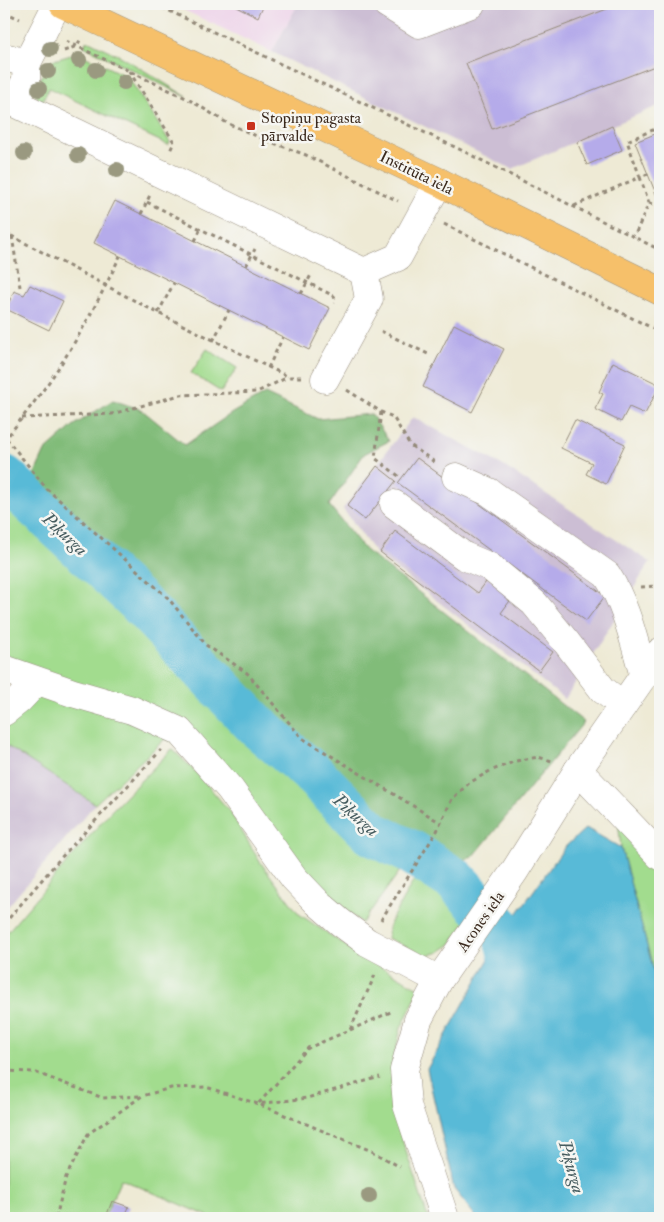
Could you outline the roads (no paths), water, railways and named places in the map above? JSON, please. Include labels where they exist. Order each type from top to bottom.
[{"type":"main road","name":"Institūta iela","points":[[64,4],[439,182],[660,291]]},
{"type":"street","points":[[57,4],[15,60],[26,80],[15,103],[364,272],[398,257],[439,182]]},
{"type":"street","points":[[386,4],[419,24],[472,4]]},
{"type":"street","points":[[325,379],[369,299],[364,272]]},
{"type":"street","points":[[456,477],[489,492],[607,575],[616,589],[625,611],[644,676]]},
{"type":"street","points":[[394,504],[464,556],[490,567],[534,602],[603,690],[623,704]]},
{"type":"street","name":"Acones iela","points":[[445,1218],[407,1105],[404,1070],[418,1020],[439,980],[514,872],[578,770],[660,652]]},
{"type":"street","points":[[4,669],[73,693],[132,710],[179,732],[230,789],[294,878],[317,902],[340,922],[376,947],[439,980]]},
{"type":"street","points":[[4,712],[19,700],[37,681]]},
{"type":"street","points":[[578,770],[660,856]]},
{"type":"water","points":[[586,828],[621,848],[658,987],[660,1000],[660,1218],[477,1218],[454,1189],[427,1069],[504,932],[565,847]]},
{"type":"waterway","name":"Piķurga","points":[[4,477],[135,598],[257,726],[309,770],[373,834],[411,852],[455,880],[504,932],[521,991]]},
{"type":"place","name":"Stopiņu pagasta pārvalde","points":[[251,126]]}]
